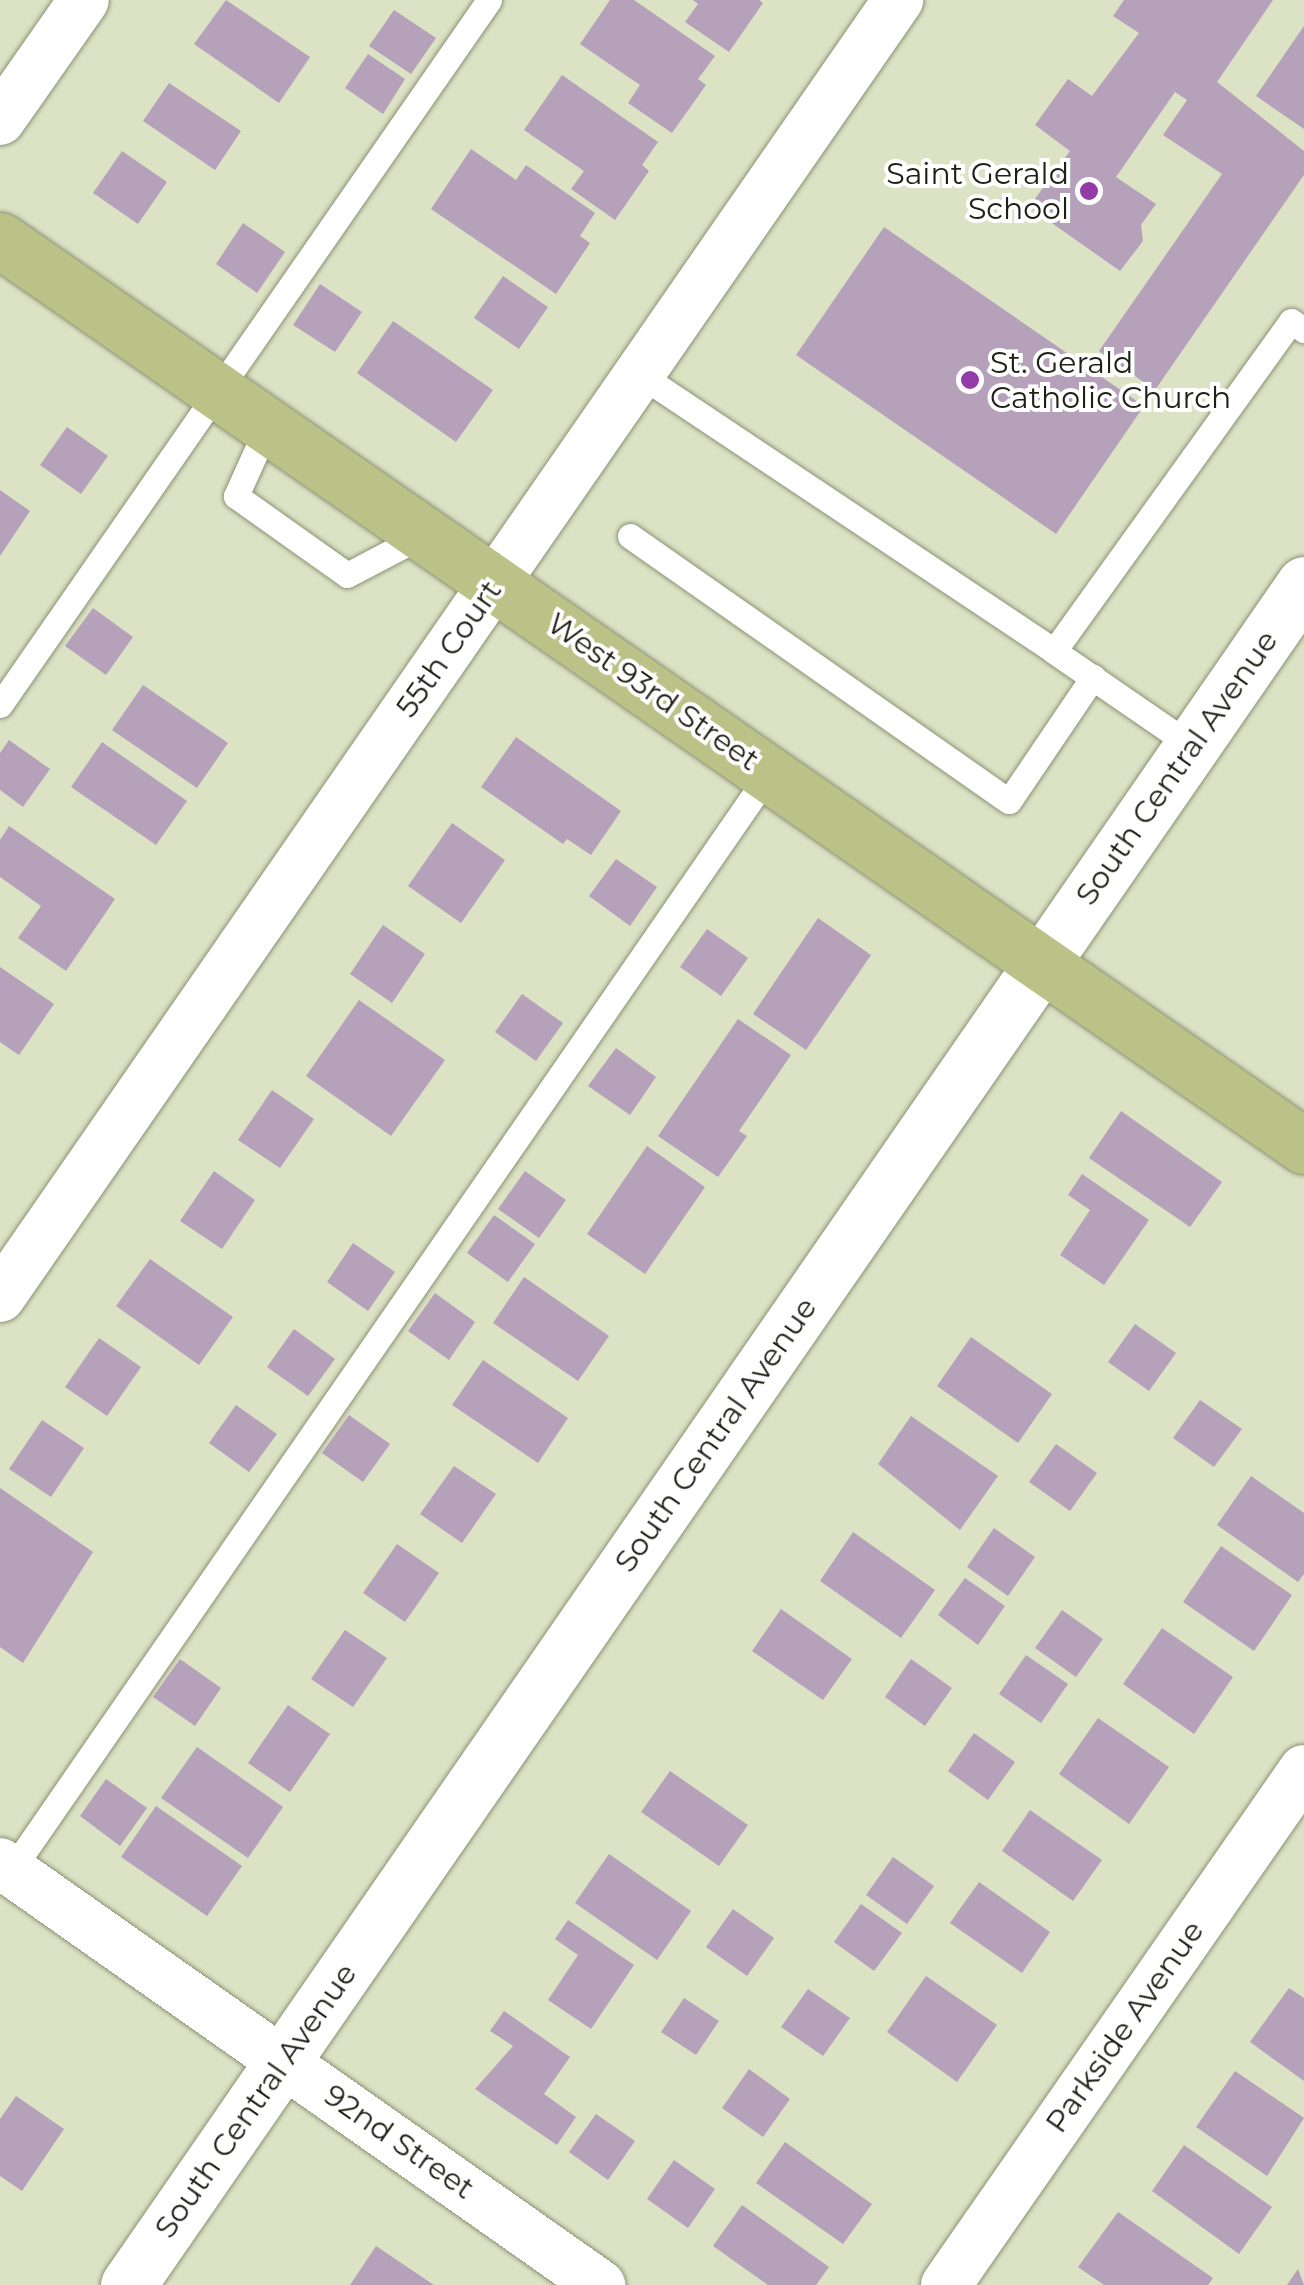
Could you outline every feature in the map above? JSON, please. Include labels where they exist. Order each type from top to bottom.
[{"type":"main road","name":"West 93rd Street","points":[[0,240],[1304,1146]]},
{"type":"street","points":[[0,120],[84,0]]},
{"type":"street","name":"55th Court","points":[[0,1297],[898,0]]},
{"type":"street","name":"South Central Avenue","points":[[128,2285],[1304,584]]},
{"type":"street","name":"Parkside Avenue","points":[[946,2285],[1304,1770]]},
{"type":"street","name":"92nd Street","points":[[5,1867],[600,2285]]},
{"type":"lane","points":[[0,704],[488,0]]},
{"type":"lane","points":[[1054,650],[1291,321],[1304,330]]},
{"type":"lane","points":[[639,374],[1192,746]]},
{"type":"lane","points":[[268,425],[236,496],[347,575],[425,534]]},
{"type":"lane","points":[[630,536],[1010,801],[1093,677]]},
{"type":"lane","points":[[5,1867],[770,772]]},
{"type":"building","points":[[226,0],[310,57],[279,103],[194,44]]},
{"type":"building","points":[[610,0],[634,0],[715,56],[698,79],[706,85],[672,133],[628,103],[640,85],[580,44]]},
{"type":"building","points":[[693,0],[763,3],[729,52],[685,22],[698,4]]},
{"type":"building","name":"Saint Gerald School","points":[[1124,0],[1273,0],[1217,82],[1304,151],[1304,175],[1155,390],[1099,351],[1222,174],[1163,135],[1187,100],[1175,92],[1116,177],[1156,204],[1141,225],[1143,241],[1120,271],[1029,207],[1070,151],[1035,125],[1068,79],[1092,96],[1139,33],[1113,16]]},
{"type":"building","points":[[394,10],[436,38],[411,74],[369,46]]},
{"type":"building","points":[[1304,26],[1304,129],[1256,96]]},
{"type":"building","points":[[368,54],[405,79],[383,114],[345,88]]},
{"type":"building","points":[[562,75],[658,142],[642,165],[649,171],[615,220],[571,189],[584,171],[524,130]]},
{"type":"building","points":[[169,83],[241,131],[215,170],[143,121]]},
{"type":"building","points":[[471,149],[516,180],[526,165],[595,213],[580,236],[590,243],[556,294],[431,209]]},
{"type":"building","points":[[122,151],[167,182],[138,224],[93,193]]},
{"type":"building","points":[[243,223],[285,252],[257,293],[216,264]]},
{"type":"building","name":"St. Gerald Catholic Church","points":[[884,227],[1144,406],[1056,534],[796,355]]},
{"type":"building","points":[[503,276],[548,307],[519,349],[474,318]]},
{"type":"building","points":[[320,284],[362,312],[335,352],[293,325]]},
{"type":"building","points":[[393,321],[493,390],[456,442],[357,373]]},
{"type":"building","points":[[67,427],[108,456],[81,494],[40,465]]},
{"type":"building","points":[[0,490],[30,511],[0,556]]},
{"type":"building","points":[[93,608],[133,637],[106,675],[65,646]]},
{"type":"building","points":[[143,685],[228,743],[197,788],[112,730]]},
{"type":"building","points":[[516,737],[621,811],[591,855],[567,839],[563,844],[481,787]]},
{"type":"building","points":[[9,740],[50,769],[23,807],[0,790],[0,753]]},
{"type":"building","points":[[102,742],[187,801],[156,845],[71,787]]},
{"type":"building","points":[[452,823],[505,860],[461,923],[408,886]]},
{"type":"building","points":[[9,826],[115,899],[66,971],[18,938],[41,906],[0,877],[0,840]]},
{"type":"building","points":[[616,859],[657,887],[630,926],[589,896]]},
{"type":"building","points":[[818,918],[871,955],[806,1050],[753,1014]]},
{"type":"building","points":[[383,925],[425,954],[392,1003],[350,974]]},
{"type":"building","points":[[707,929],[748,958],[721,996],[680,967]]},
{"type":"building","points":[[0,967],[54,1004],[19,1055],[0,1042]]},
{"type":"building","points":[[522,994],[563,1023],[536,1061],[495,1032]]},
{"type":"building","points":[[359,1000],[445,1060],[391,1136],[306,1076]]},
{"type":"building","points":[[738,1019],[791,1055],[739,1131],[747,1136],[718,1177],[658,1136]]},
{"type":"building","points":[[616,1048],[656,1077],[630,1115],[588,1086]]},
{"type":"building","points":[[272,1090],[314,1119],[280,1168],[238,1140]]},
{"type":"building","points":[[1121,1111],[1222,1182],[1190,1227],[1089,1158]]},
{"type":"building","points":[[647,1146],[705,1187],[645,1274],[587,1234]]},
{"type":"building","points":[[214,1171],[255,1200],[222,1249],[180,1221]]},
{"type":"building","points":[[525,1171],[566,1200],[539,1238],[498,1209]]},
{"type":"building","points":[[1082,1174],[1149,1220],[1104,1285],[1060,1255],[1090,1210],[1068,1195]]},
{"type":"building","points":[[494,1215],[535,1244],[508,1282],[467,1253]]},
{"type":"building","points":[[353,1243],[395,1272],[368,1311],[327,1282]]},
{"type":"building","points":[[150,1259],[233,1317],[199,1365],[116,1306]]},
{"type":"building","points":[[524,1277],[609,1336],[578,1381],[493,1323]]},
{"type":"building","points":[[435,1293],[475,1322],[449,1360],[408,1331]]},
{"type":"building","points":[[1135,1324],[1176,1353],[1149,1391],[1108,1362]]},
{"type":"building","points":[[294,1329],[335,1359],[308,1396],[267,1367]]},
{"type":"building","points":[[971,1337],[1052,1394],[1018,1443],[937,1386]]},
{"type":"building","points":[[99,1338],[141,1367],[107,1416],[65,1387]]},
{"type":"building","points":[[483,1360],[568,1418],[538,1463],[452,1405]]},
{"type":"building","points":[[1200,1400],[1242,1429],[1214,1467],[1173,1438]]},
{"type":"building","points":[[236,1405],[277,1434],[249,1472],[209,1443]]},
{"type":"building","points":[[349,1415],[390,1444],[363,1482],[322,1453]]},
{"type":"building","points":[[911,1416],[998,1476],[960,1530],[878,1464]]},
{"type":"building","points":[[42,1420],[84,1448],[51,1497],[9,1469]]},
{"type":"building","points":[[1056,1444],[1097,1473],[1070,1511],[1029,1482]]},
{"type":"building","points":[[454,1466],[496,1494],[462,1543],[420,1514]]},
{"type":"building","points":[[1251,1476],[1304,1513],[1304,1574],[1298,1582],[1217,1525]]},
{"type":"building","points":[[0,1488],[93,1552],[23,1663],[0,1647]]},
{"type":"building","points":[[994,1528],[1035,1557],[1008,1596],[967,1567]]},
{"type":"building","points":[[853,1532],[935,1590],[901,1638],[820,1581]]},
{"type":"building","points":[[397,1544],[439,1573],[405,1622],[363,1593]]},
{"type":"building","points":[[1221,1546],[1292,1595],[1254,1651],[1183,1602]]},
{"type":"building","points":[[965,1578],[1005,1606],[978,1645],[938,1615]]},
{"type":"building","points":[[781,1609],[852,1659],[823,1700],[752,1651]]},
{"type":"building","points":[[1062,1610],[1103,1639],[1076,1677],[1035,1648]]},
{"type":"building","points":[[1162,1628],[1233,1677],[1194,1734],[1123,1684]]},
{"type":"building","points":[[345,1630],[387,1658],[353,1707],[311,1679]]},
{"type":"building","points":[[1026,1655],[1068,1684],[1041,1723],[999,1694]]},
{"type":"building","points":[[180,1659],[221,1688],[195,1726],[153,1697]]},
{"type":"building","points":[[911,1659],[952,1688],[925,1726],[885,1697]]},
{"type":"building","points":[[288,1705],[330,1734],[290,1792],[248,1763]]},
{"type":"building","points":[[1098,1718],[1169,1767],[1129,1824],[1059,1774]]},
{"type":"building","points":[[974,1733],[1015,1762],[988,1800],[948,1771]]},
{"type":"building","points":[[197,1747],[283,1807],[248,1858],[161,1798]]},
{"type":"building","points":[[670,1771],[748,1825],[719,1866],[641,1812]]},
{"type":"building","points":[[106,1779],[147,1808],[120,1846],[80,1816]]},
{"type":"building","points":[[156,1806],[242,1866],[207,1916],[121,1857]]},
{"type":"building","points":[[1030,1810],[1102,1860],[1073,1901],[1002,1851]]},
{"type":"building","points":[[609,1854],[691,1911],[657,1960],[575,1903]]},
{"type":"building","points":[[893,1857],[934,1886],[907,1924],[866,1895]]},
{"type":"building","points":[[979,1882],[1050,1932],[1022,1973],[950,1923]]},
{"type":"building","points":[[861,1904],[902,1933],[874,1971],[834,1942]]},
{"type":"building","points":[[733,1909],[774,1938],[747,1976],[706,1947]]},
{"type":"building","points":[[568,1920],[634,1965],[591,2029],[548,2000],[578,1955],[555,1939]]},
{"type":"building","points":[[926,1976],[997,2025],[957,2082],[887,2032]]},
{"type":"building","points":[[1289,1988],[1304,1998],[1304,2081],[1250,2042]]},
{"type":"building","points":[[808,1989],[850,2018],[823,2056],[781,2027]]},
{"type":"building","points":[[684,1998],[719,2021],[696,2055],[661,2032]]},
{"type":"building","points":[[504,2011],[570,2057],[544,2094],[576,2117],[557,2145],[475,2089],[513,2046],[490,2031]]},
{"type":"building","points":[[749,2069],[790,2099],[763,2137],[722,2108]]},
{"type":"building","points":[[1235,2071],[1304,2118],[1267,2176],[1196,2127]]},
{"type":"building","points":[[16,2096],[64,2129],[22,2191],[0,2176],[0,2119]]},
{"type":"building","points":[[596,2114],[635,2141],[608,2180],[569,2152]]},
{"type":"building","points":[[785,2142],[872,2204],[843,2244],[756,2183]]},
{"type":"building","points":[[1184,2145],[1272,2207],[1239,2254],[1152,2191]]},
{"type":"building","points":[[674,2160],[715,2189],[688,2228],[647,2199]]},
{"type":"building","points":[[742,2205],[829,2267],[816,2285],[768,2285],[713,2246]]},
{"type":"building","points":[[1118,2212],[1213,2278],[1208,2285],[1104,2285],[1078,2267]]},
{"type":"building","points":[[376,2246],[434,2285],[350,2285]]},
{"type":"building","points":[[1298,2269],[1304,2285],[1287,2285]]},
{"type":"place","name":"Saint Gerald School","points":[[1089,191]]},
{"type":"place","name":"St. Gerald Catholic Church","points":[[970,380]]}]
